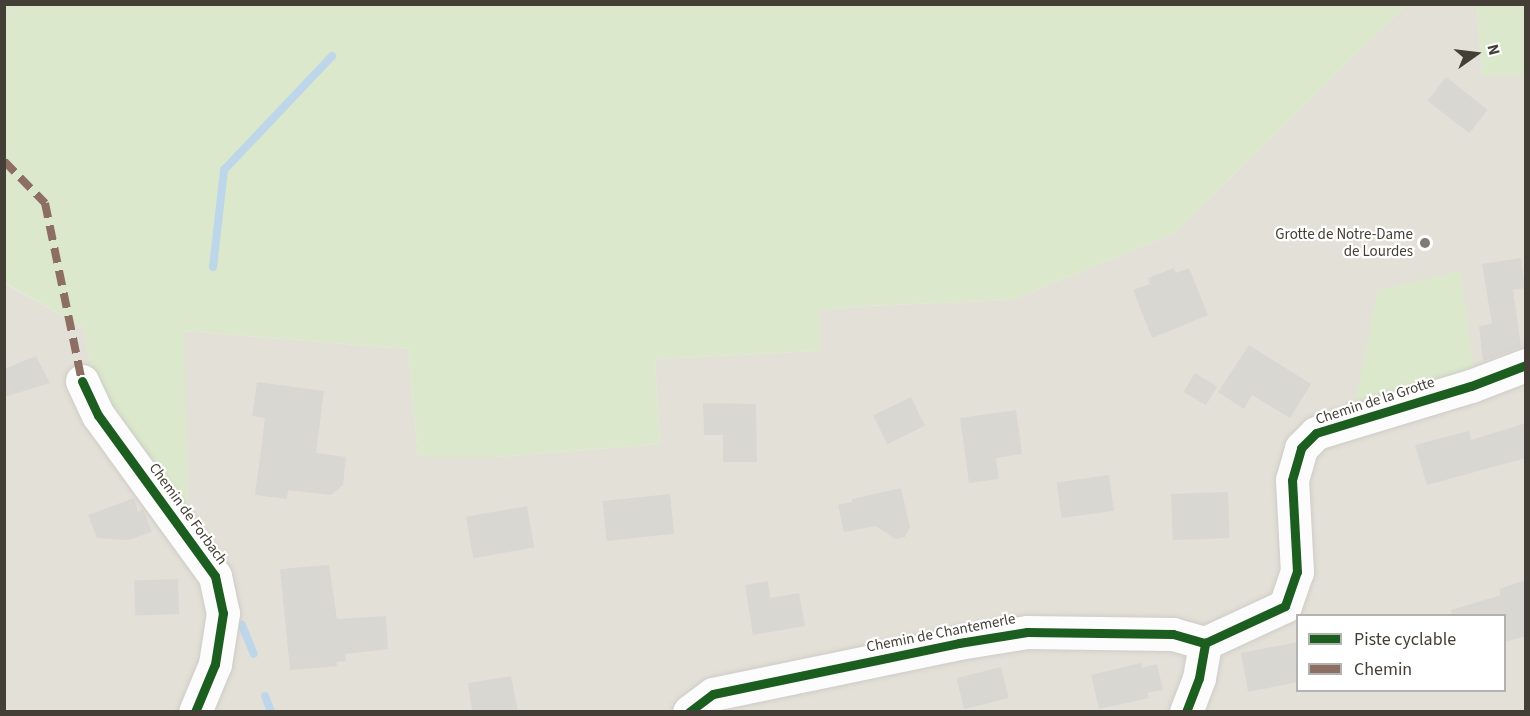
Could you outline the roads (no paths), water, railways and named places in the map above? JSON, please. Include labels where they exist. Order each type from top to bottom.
[{"type":"street","name":"Chemin de la Grotte","points":[[1205,643],[1285,606],[1297,572],[1292,480],[1301,448],[1316,434],[1471,386],[1526,365]]},
{"type":"street","name":"Chemin de Forbach","points":[[82,381],[98,415],[215,576],[223,613],[217,654],[195,711]]},
{"type":"street","name":"Chemin de Chantemerle","points":[[689,711],[713,694],[958,643],[1027,632],[1173,634],[1205,643]]},
{"type":"street","points":[[1186,711],[1200,678],[1205,643]]},
{"type":"waterway","points":[[213,267],[224,170],[332,56]]},
{"type":"waterway","points":[[242,625],[254,654]]},
{"type":"waterway","points":[[265,696],[271,712]]},
{"type":"place","name":"Grotte de Notre-Dame de Lourdes","points":[[1425,243]]}]
